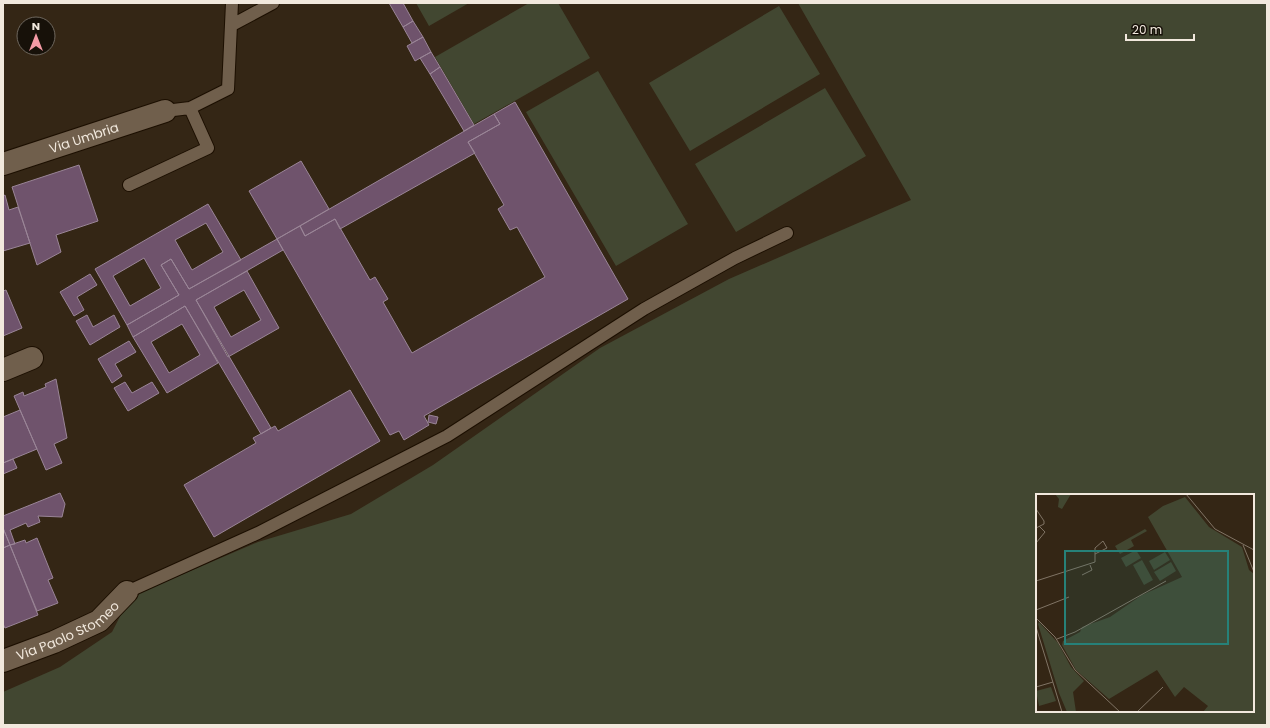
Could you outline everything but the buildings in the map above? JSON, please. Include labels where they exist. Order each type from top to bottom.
[{"type":"street","name":"Via Umbria","points":[[3,164],[165,111]]},
{"type":"street","points":[[3,370],[32,358]]},
{"type":"street","name":"Via Paolo Stomeo","points":[[3,661],[54,642],[99,621],[127,592]]},
{"type":"lane","points":[[165,111],[190,108],[228,89],[232,3]]},
{"type":"lane","points":[[232,25],[273,3]]},
{"type":"lane","points":[[129,186],[208,148],[190,108]]},
{"type":"lane","points":[[127,592],[258,533],[446,436],[644,309],[735,258],[786,233]]},
{"type":"green space","points":[[416,3],[469,3],[429,26]]},
{"type":"green space","points":[[529,3],[558,3],[590,58],[474,124],[435,57]]},
{"type":"green space","points":[[798,3],[1267,3],[1267,725],[3,725],[3,692],[60,667],[112,632],[130,597],[258,542],[351,514],[433,465],[600,348],[729,279],[911,200]]},
{"type":"green space","points":[[779,6],[820,74],[690,151],[649,83]]},
{"type":"green space","points":[[598,71],[688,224],[616,266],[526,112]]},
{"type":"green space","points":[[825,88],[866,156],[736,232],[695,164]]}]
